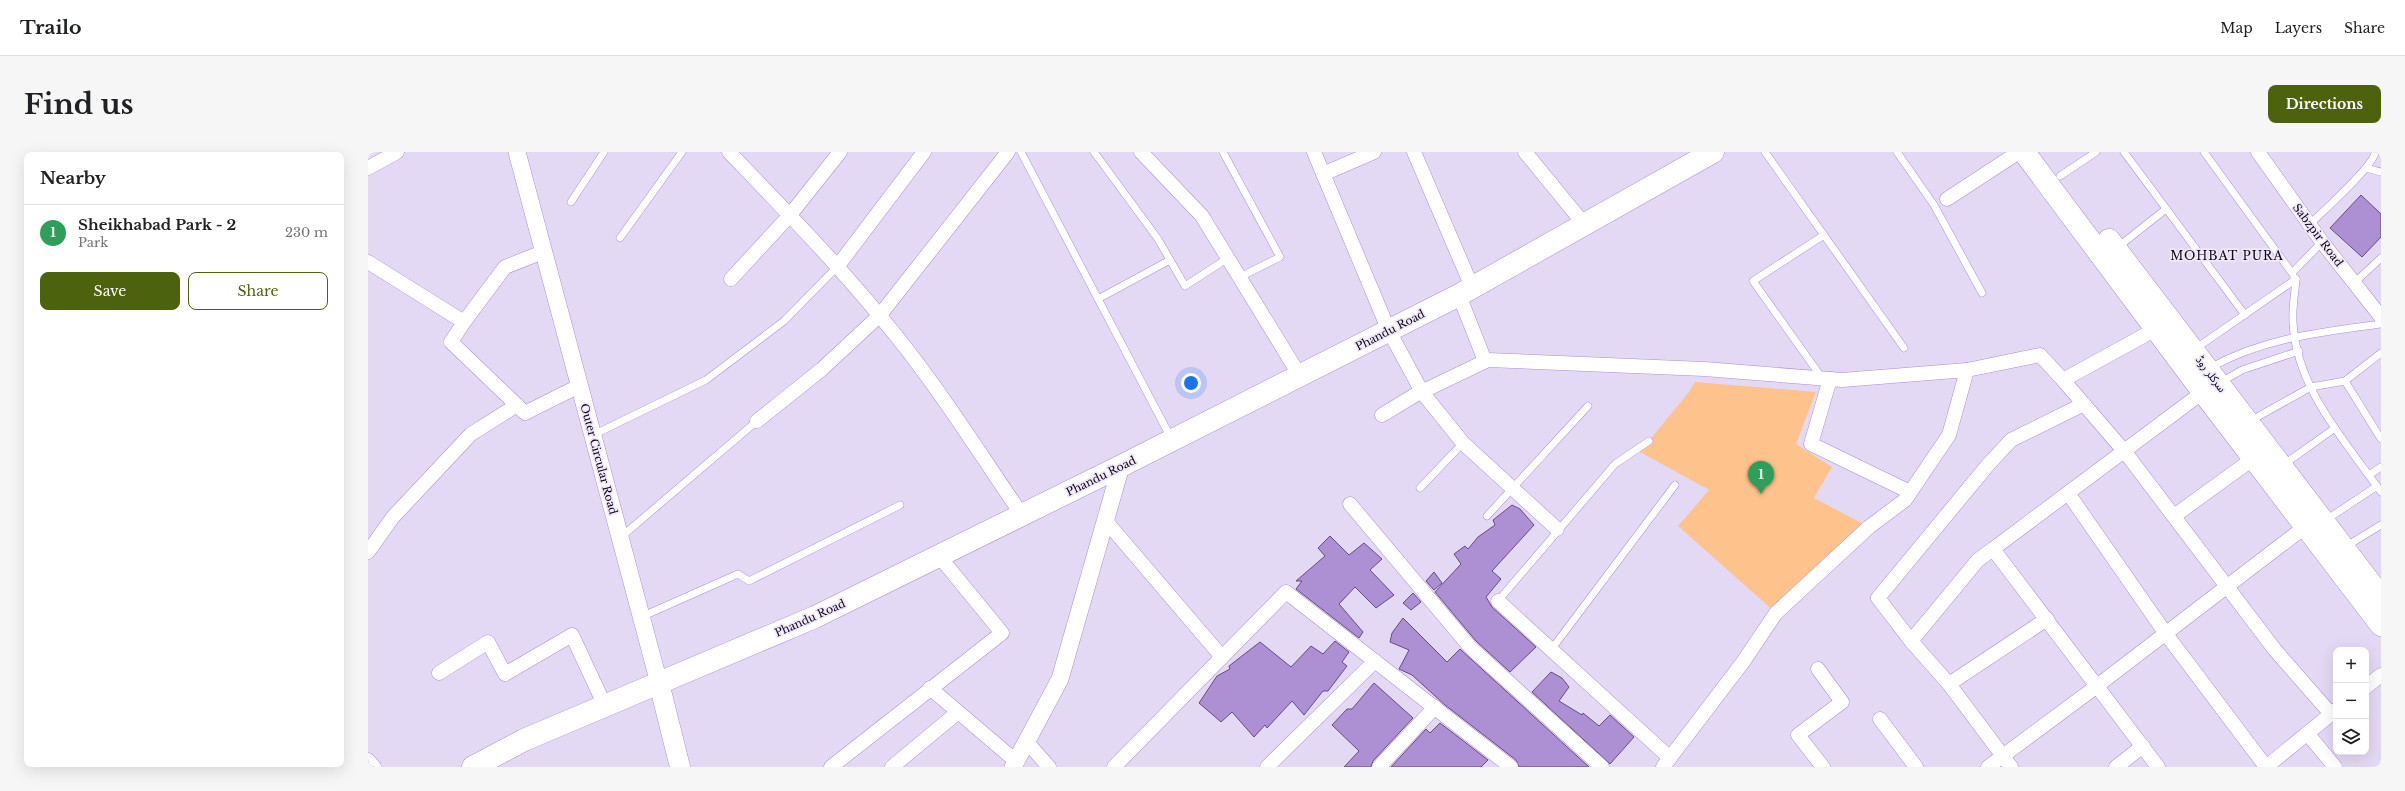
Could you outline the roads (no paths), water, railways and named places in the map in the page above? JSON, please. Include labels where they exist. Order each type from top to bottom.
[{"type":"main road","name":"Phandu Road","points":[[473,767],[524,740],[815,617],[1121,466],[1466,291],[1713,152]]},
{"type":"main road","points":[[2024,152],[2210,382],[2254,458],[2317,521],[2381,625]]},
{"type":"main road","name":"سرکلر روڈ","points":[[2041,152],[2116,249],[2164,325],[2193,350],[2210,382],[2248,422],[2282,466],[2317,521],[2344,548],[2381,596]]},
{"type":"main road","name":"Outer Circular Road","points":[[659,683],[680,767]]},
{"type":"street","points":[[368,168],[397,152]]},
{"type":"street","name":"Outer Circular Road","points":[[517,152],[659,683]]},
{"type":"street","points":[[729,152],[790,214],[880,315],[923,372],[1022,515]]},
{"type":"street","points":[[731,278],[790,214],[840,152]]},
{"type":"street","points":[[837,267],[924,152]]},
{"type":"street","points":[[757,421],[822,369],[880,315],[1008,152]]},
{"type":"street","points":[[1141,152],[1202,216],[1300,376]]},
{"type":"street","points":[[1314,152],[1389,331],[1422,392],[1463,443],[1557,529]]},
{"type":"street","points":[[1323,174],[1374,152]]},
{"type":"street","points":[[1414,152],[1466,291],[1484,362]]},
{"type":"street","points":[[1525,152],[1584,224]]},
{"type":"street","points":[[1947,199],[2019,152]]},
{"type":"street","name":"Sabzpir Road","points":[[2258,152],[2309,225],[2381,317]]},
{"type":"street","points":[[543,252],[505,267],[451,342],[525,413],[579,386]]},
{"type":"street","points":[[368,262],[464,322]]},
{"type":"street","points":[[2063,380],[2164,325]]},
{"type":"street","points":[[1382,415],[1422,392],[1488,360],[1704,369],[1826,378],[1967,370],[2040,355],[2125,452],[2275,650],[2333,711]]},
{"type":"street","points":[[1498,601],[1551,650],[1667,763],[1743,662],[1776,613],[1869,528],[1905,500],[1949,435],[1967,370]]},
{"type":"street","points":[[1826,378],[1811,444],[1910,492]]},
{"type":"street","points":[[1911,641],[1978,560],[2125,452],[2210,382]]},
{"type":"street","points":[[2007,762],[1949,684],[1911,641],[1878,598],[1987,466],[2012,440],[2084,404]]},
{"type":"street","points":[[368,552],[393,517],[471,434],[517,405]]},
{"type":"street","points":[[2174,516],[2254,458]]},
{"type":"street","points":[[930,688],[1015,764],[1060,679],[1121,466]]},
{"type":"street","points":[[2068,493],[2166,634],[2266,767],[2333,713]]},
{"type":"street","points":[[1350,504],[1470,647],[1602,767]]},
{"type":"street","points":[[1105,520],[1222,657]]},
{"type":"street","points":[[1988,767],[2007,762],[2098,686],[2227,587],[2317,521]]},
{"type":"street","points":[[1993,550],[2098,686],[2158,767]]},
{"type":"street","points":[[831,767],[1002,633],[939,556]]},
{"type":"street","points":[[1114,767],[1286,592],[1435,707],[1502,764]]},
{"type":"street","points":[[1949,684],[2047,619]]},
{"type":"street","points":[[439,673],[488,642],[505,674],[572,635],[605,706]]},
{"type":"street","points":[[1267,767],[1375,661]]},
{"type":"street","points":[[1818,669],[1842,702],[1798,735],[1823,767]]},
{"type":"street","points":[[2369,685],[2381,675]]},
{"type":"street","points":[[1379,767],[1435,707]]},
{"type":"street","points":[[892,767],[957,713]]},
{"type":"street","points":[[1880,719],[1916,767]]},
{"type":"street","points":[[2307,733],[2335,767]]},
{"type":"street","points":[[1027,742],[1049,767]]},
{"type":"street","points":[[2116,767],[2143,746]]},
{"type":"street","points":[[368,760],[374,767]]},
{"type":"lane","points":[[571,202],[604,152]]},
{"type":"lane","points":[[620,238],[682,152]]},
{"type":"lane","points":[[1021,152],[1172,440]]},
{"type":"lane","points":[[1094,152],[1158,239],[1185,286],[1228,258]]},
{"type":"lane","points":[[1223,152],[1280,257],[1240,277]]},
{"type":"lane","points":[[1765,152],[1904,348]]},
{"type":"lane","points":[[1898,152],[1934,205],[1982,294]]},
{"type":"lane","points":[[2060,176],[2096,152]]},
{"type":"lane","points":[[2124,152],[2245,315]]},
{"type":"lane","points":[[2204,152],[2294,276],[2293,323],[2299,351],[2311,387],[2335,428],[2379,489],[2317,521]]},
{"type":"lane","points":[[2309,225],[2366,168],[2375,152]]},
{"type":"lane","points":[[2366,168],[2381,172]]},
{"type":"lane","points":[[2116,249],[2166,209]]},
{"type":"lane","points":[[1824,235],[1753,281],[1826,378]]},
{"type":"lane","points":[[2193,350],[2245,315],[2294,276],[2322,242]]},
{"type":"lane","points":[[2354,283],[2381,258]]},
{"type":"lane","points":[[1098,299],[1170,260]]},
{"type":"lane","points":[[592,435],[706,380],[784,321],[837,267]]},
{"type":"lane","points":[[2210,382],[2229,357],[2295,336],[2381,324]]},
{"type":"lane","points":[[2210,382],[2299,351]]},
{"type":"lane","points":[[2248,422],[2311,387],[2344,381],[2381,353]]},
{"type":"lane","points":[[2344,381],[2381,439]]},
{"type":"lane","points":[[1487,516],[1588,406]]},
{"type":"lane","points":[[620,538],[757,421]]},
{"type":"lane","points":[[2282,466],[2335,428]]},
{"type":"lane","points":[[1498,601],[1557,529],[1615,464],[1649,442]]},
{"type":"lane","points":[[1420,488],[1463,443]]},
{"type":"lane","points":[[2369,475],[2381,467]]},
{"type":"lane","points":[[1551,650],[1675,485]]},
{"type":"lane","points":[[641,617],[738,574],[749,581],[900,505]]},
{"type":"lane","points":[[2344,548],[2381,525]]},
{"type":"place","name":"Sheikhabad Park - 2","points":[[1761,494]]},
{"type":"district","name":"MOHBAT PURA","points":[[2227,256]]}]
